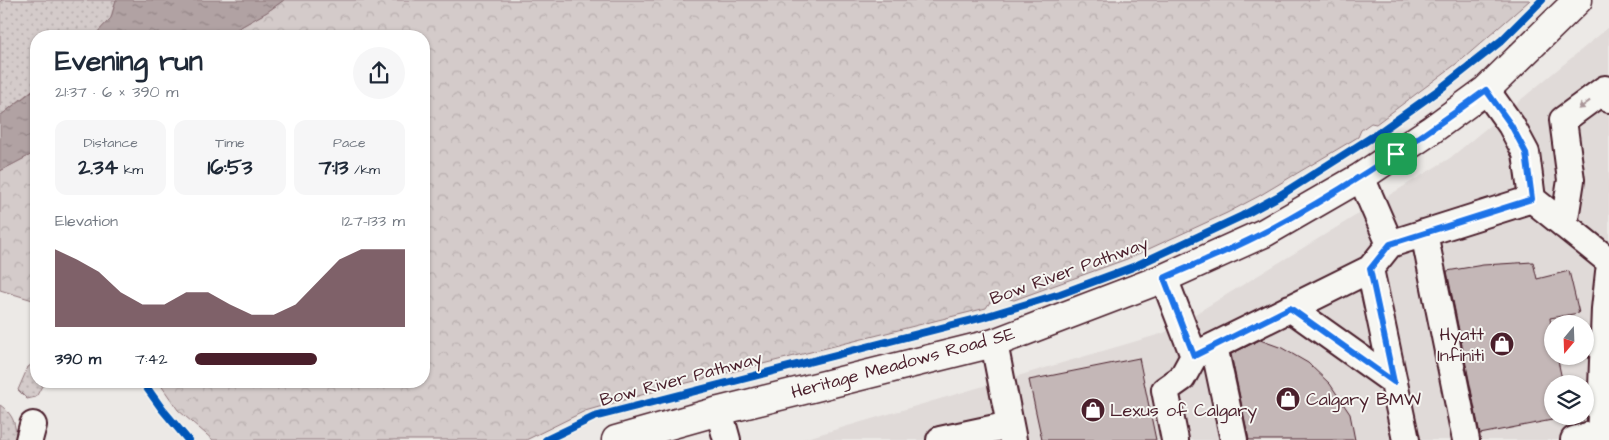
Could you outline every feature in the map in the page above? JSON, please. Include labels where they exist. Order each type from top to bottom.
[{"type":"main road","name":"Heritage Meadows Road SE","points":[[616,440],[719,411],[994,343],[1164,278],[1264,233],[1361,177],[1430,131],[1486,90],[1578,0]]},
{"type":"lane","points":[[1486,90],[1511,125],[1526,153],[1532,199],[1609,261]]},
{"type":"lane","points":[[1564,225],[1571,180],[1563,120],[1607,94]]},
{"type":"lane","points":[[1361,177],[1390,244]]},
{"type":"lane","points":[[1175,440],[1165,390],[1182,378],[1204,351],[1370,269],[1390,244],[1532,199]]},
{"type":"lane","points":[[1424,233],[1466,440]]},
{"type":"lane","points":[[1370,269],[1406,440]]},
{"type":"lane","points":[[1574,440],[1600,436],[1604,309],[1609,272]]},
{"type":"lane","points":[[1164,278],[1204,351],[1234,440]]},
{"type":"lane","points":[[1290,308],[1394,382]]},
{"type":"lane","points":[[940,440],[1011,432],[994,343]]},
{"type":"lane","points":[[719,411],[727,440]]},
{"type":"shaded area","points":[[1609,27],[1609,440],[800,440],[1164,333],[1450,158]]},
{"type":"green space","points":[[116,0],[111,18],[100,30],[30,30],[30,92],[0,116],[0,1]]},
{"type":"green space","points":[[284,0],[1530,0],[1464,58],[1376,124],[1371,123],[1361,130],[1358,137],[1259,196],[1227,213],[1127,259],[1014,300],[1006,298],[990,302],[986,308],[659,390],[585,411],[526,440],[213,440],[178,410],[163,388],[430,388],[430,30],[236,30]]},
{"type":"green space","points":[[30,155],[30,299],[0,290],[0,171]]},
{"type":"green space","points":[[30,366],[30,388],[41,388],[36,397],[27,399],[18,390]]},
{"type":"green space","points":[[0,405],[13,420],[15,440],[0,440]]},
{"type":"water","points":[[116,0],[284,0],[236,30],[100,30],[111,18]]},
{"type":"water","points":[[30,93],[30,155],[0,171],[0,116]]},
{"type":"building","name":"Hyatt Infiniti","points":[[1533,262],[1537,279],[1569,271],[1579,313],[1544,315],[1544,365],[1559,365],[1561,375],[1544,375],[1544,422],[1480,434],[1447,271],[1483,265]]},
{"type":"building","name":"Calgary BMW","points":[[1260,340],[1282,348],[1308,363],[1330,384],[1350,414],[1355,440],[1249,440],[1231,354]]},
{"type":"building","name":"Lexus of Calgary","points":[[1139,358],[1156,440],[1042,440],[1029,380]]},
{"type":"cycle path","name":"Bow River Pathway","points":[[546,440],[594,417],[984,317],[1060,294],[1133,267],[1242,216],[1279,196],[1377,134],[1440,89],[1501,41],[1542,0]]},
{"type":"cycle path","points":[[147,388],[188,440]]},
{"type":"place","name":"Hyatt Infiniti","points":[[1502,344]]},
{"type":"place","name":"Calgary BMW","points":[[1288,399]]},
{"type":"place","name":"Lexus of Calgary","points":[[1093,410]]},
{"type":"route","points":[[1486,90],[1511,125],[1526,153],[1532,199],[1390,244],[1370,269],[1394,382],[1290,308],[1194,356],[1164,278],[1264,233],[1361,177],[1396,154],[1486,90]]}]
